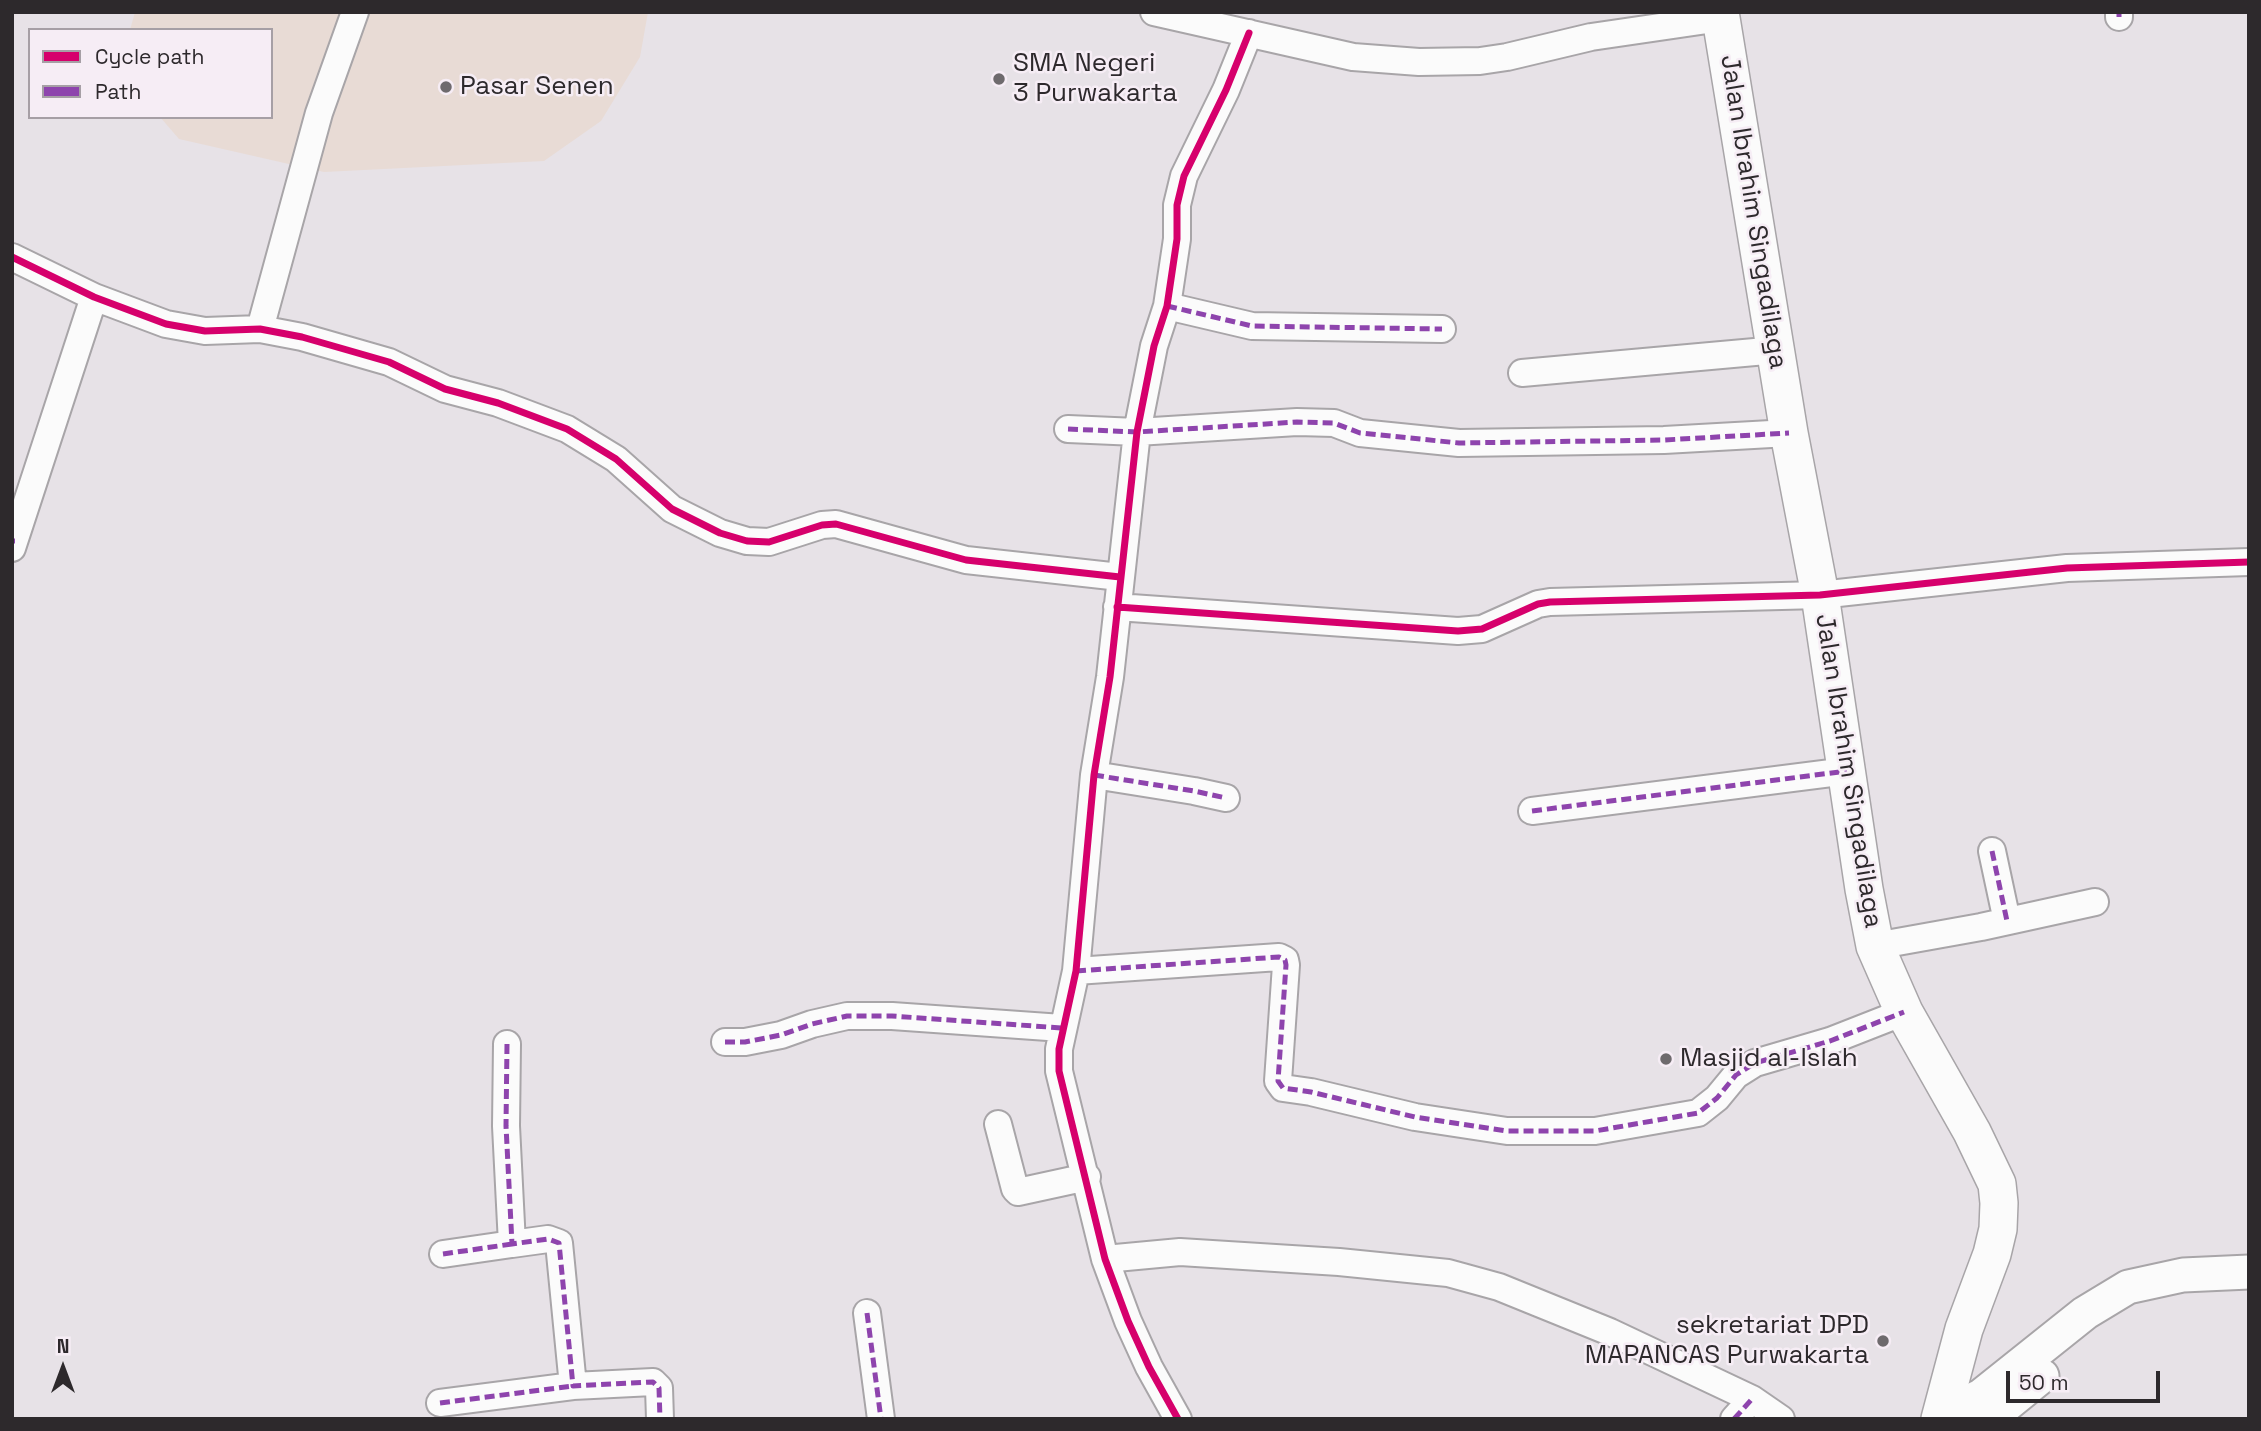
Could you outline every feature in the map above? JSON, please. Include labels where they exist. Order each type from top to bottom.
[{"type":"highway","name":"Jalan Ibrahim Singadilaga","points":[[1721,15],[1789,433],[1820,595],[1875,946],[1904,1012],[1997,1184],[1998,1229],[1992,1255],[1964,1329],[1940,1417]]},
{"type":"main road","points":[[1989,1419],[2128,1287],[2183,1275],[2242,1283]]},
{"type":"main road","points":[[1940,1417],[1981,1396],[2092,1321]]},
{"type":"street","points":[[260,329],[319,113],[355,12]]},
{"type":"street","points":[[1154,12],[1353,57],[1419,62],[1480,61],[1507,57],[1591,37],[1721,15]]},
{"type":"street","points":[[1178,1419],[1133,1332],[1105,1259],[1059,1071],[1062,1028],[1076,971],[1094,775],[1110,677],[1137,432],[1154,346],[1167,306],[1177,239],[1177,205],[1184,176],[1250,33]]},
{"type":"street","points":[[12,257],[94,297],[166,324],[205,331],[260,329],[302,337],[389,362],[445,389],[498,403],[567,429],[616,459],[672,509],[720,533],[747,541],[769,542],[822,525],[836,524],[967,560],[1120,577]]},
{"type":"street","points":[[13,543],[94,297]]},
{"type":"street","points":[[1167,306],[1252,326],[1442,329]]},
{"type":"street","points":[[1522,373],[1777,350]]},
{"type":"street","points":[[1068,429],[1137,432],[1297,422],[1334,423],[1360,433],[1459,443],[1664,440],[1789,433]]},
{"type":"street","points":[[1117,607],[1458,631],[1482,629],[1538,604],[1550,602],[1820,595],[2067,568],[2249,562]]},
{"type":"street","points":[[1532,811],[1847,771]]},
{"type":"street","points":[[1094,775],[1194,791],[1226,799]]},
{"type":"street","points":[[1992,851],[2007,921]]},
{"type":"street","points":[[1875,946],[2095,902]]},
{"type":"street","points":[[1076,971],[1279,957],[1285,960],[1286,965],[1278,1081],[1283,1088],[1311,1092],[1415,1117],[1507,1131],[1595,1131],[1698,1113],[1717,1098],[1736,1075],[1755,1063],[1830,1041],[1904,1012]]},
{"type":"street","points":[[725,1042],[745,1042],[781,1035],[847,1016],[891,1016],[1062,1028]]},
{"type":"street","points":[[507,1044],[506,1126],[512,1244]]},
{"type":"street","points":[[998,1124],[1018,1192],[1087,1177]]},
{"type":"street","points":[[443,1255],[548,1239],[559,1243],[573,1386]]},
{"type":"street","points":[[1105,1259],[1180,1252],[1339,1262],[1448,1273],[1499,1287],[1597,1327],[1752,1399],[1781,1419]]},
{"type":"street","points":[[867,1312],[881,1419]]},
{"type":"street","points":[[440,1404],[573,1386],[653,1382],[659,1388],[660,1419]]},
{"type":"street","points":[[1734,1419],[1752,1399]]},
{"type":"shaded area","name":"Pasar Senen","points":[[135,12],[648,12],[640,57],[601,121],[544,161],[324,172],[179,139],[162,119],[273,119],[273,28],[131,28]]},
{"type":"marked path","points":[[2119,12],[2119,17]]},
{"type":"marked path","points":[[1167,306],[1252,326],[1442,329]]},
{"type":"marked path","points":[[1068,429],[1137,432],[1297,422],[1334,423],[1360,433],[1459,443],[1664,440],[1789,433]]},
{"type":"marked path","points":[[1532,811],[1847,771]]},
{"type":"marked path","points":[[1094,775],[1226,798]]},
{"type":"marked path","points":[[1992,851],[2007,921]]},
{"type":"marked path","points":[[1076,971],[1279,957],[1285,960],[1286,965],[1278,1081],[1283,1088],[1311,1092],[1415,1117],[1507,1131],[1595,1131],[1698,1113],[1717,1098],[1736,1075],[1755,1063],[1830,1041],[1904,1012]]},
{"type":"marked path","points":[[725,1042],[745,1042],[781,1035],[847,1016],[892,1016],[1062,1028]]},
{"type":"marked path","points":[[507,1044],[506,1126],[512,1244],[548,1239],[559,1243],[573,1386],[653,1382],[659,1388],[660,1419]]},
{"type":"marked path","points":[[443,1254],[512,1244]]},
{"type":"marked path","points":[[867,1313],[881,1419]]},
{"type":"marked path","points":[[440,1403],[573,1386]]},
{"type":"marked path","points":[[1734,1419],[1752,1399]]},
{"type":"cycle path","points":[[1178,1419],[1149,1367],[1128,1321],[1105,1259],[1059,1071],[1059,1049],[1076,971],[1094,775],[1110,677],[1137,432],[1154,346],[1167,306],[1177,239],[1177,205],[1184,176],[1226,90],[1249,33]]},
{"type":"cycle path","points":[[12,257],[94,297],[166,324],[205,331],[260,329],[302,337],[389,362],[445,389],[498,403],[567,429],[616,459],[672,509],[720,533],[747,541],[769,542],[822,525],[836,524],[966,560],[1120,577]]},
{"type":"cycle path","points":[[1117,607],[1458,631],[1482,629],[1538,604],[1550,602],[1820,595],[2067,568],[2249,562]]},
{"type":"place","name":"SMA Negeri 3 Purwakarta","points":[[999,79]]},
{"type":"place","name":"Pasar Senen","points":[[446,87]]},
{"type":"place","name":"Masjid al-Islah","points":[[1666,1059]]},
{"type":"place","name":"sekretariat DPD MAPANCAS Purwakarta","points":[[1883,1341]]}]
